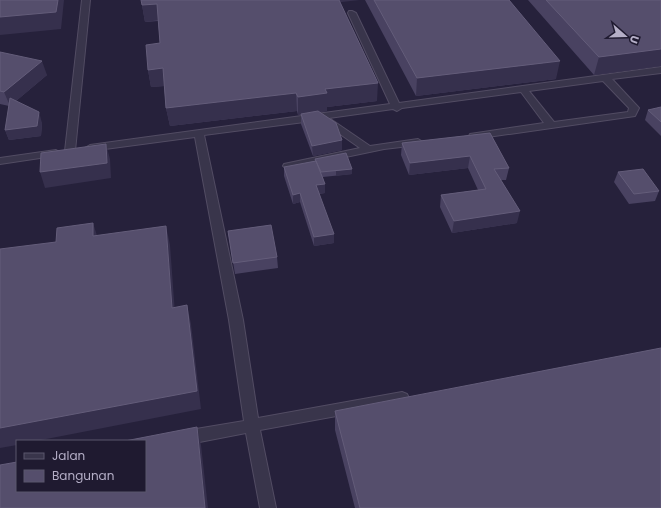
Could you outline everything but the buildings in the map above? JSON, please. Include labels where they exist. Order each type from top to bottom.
[{"type":"lane","points":[[70,151],[86,0]]},
{"type":"lane","points":[[352,13],[397,108]]},
{"type":"lane","points":[[0,161],[397,108],[661,70]]},
{"type":"lane","points":[[463,137],[632,114],[634,108],[606,79]]},
{"type":"lane","points":[[524,90],[550,124]]},
{"type":"lane","points":[[322,118],[368,149]]},
{"type":"lane","points":[[199,134],[236,320],[252,426],[268,508]]},
{"type":"lane","points":[[288,166],[368,149],[426,142]]},
{"type":"lane","points":[[168,441],[415,396]]}]
